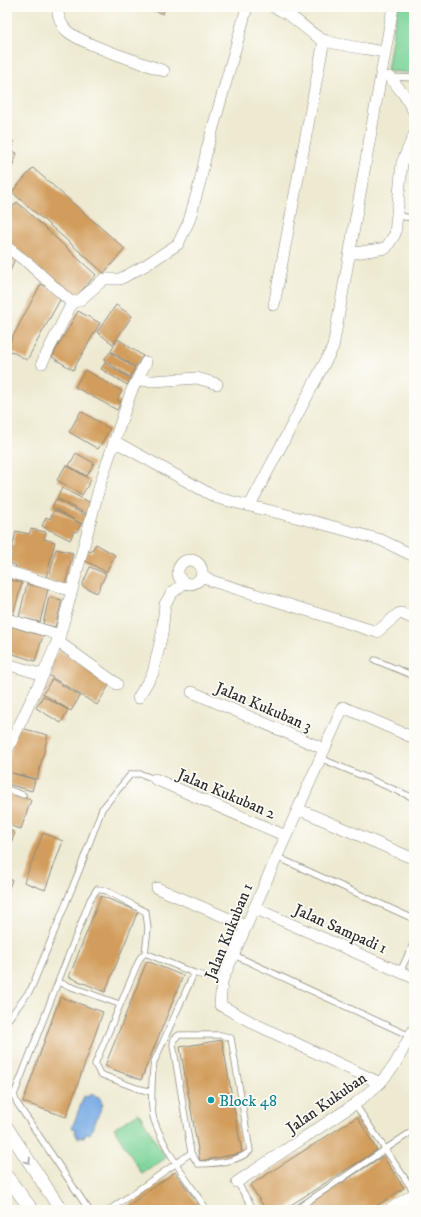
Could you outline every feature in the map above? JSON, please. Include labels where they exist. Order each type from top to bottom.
[{"type":"street","points":[[57,7],[58,18],[66,30],[88,43],[164,71]]},
{"type":"street","points":[[42,362],[72,303],[80,300],[104,279],[120,279],[158,258],[178,244],[189,221],[200,182],[206,149],[247,7]]},
{"type":"street","points":[[272,7],[296,19],[308,31],[324,40],[385,52]]},
{"type":"street","points":[[250,505],[333,347],[349,254],[386,76],[385,52],[392,7]]},
{"type":"street","points":[[274,305],[324,40]]},
{"type":"street","points":[[386,76],[405,96],[414,112]]},
{"type":"street","points":[[349,254],[386,248],[395,234],[402,163],[414,135]]},
{"type":"street","points":[[7,247],[28,263],[72,303]]},
{"type":"street","points":[[7,751],[44,675],[58,638],[72,591],[100,481],[114,441],[146,362]]},
{"type":"street","points":[[138,380],[153,381],[197,378],[217,384]]},
{"type":"street","points":[[114,441],[217,498],[250,505],[381,540],[414,556]]},
{"type":"street","points":[[138,698],[153,673],[162,634],[165,604],[172,593],[184,583],[195,583],[202,575],[202,568],[197,562],[185,561],[178,569],[179,577],[184,583]]},
{"type":"street","points":[[7,571],[72,591]]},
{"type":"street","points":[[202,575],[212,581],[377,632],[401,613],[414,619]]},
{"type":"street","points":[[7,619],[58,638],[118,684]]},
{"type":"street","points":[[7,664],[44,675]]},
{"type":"street","name":"Jalan Kukuban 3","points":[[192,692],[322,754]]},
{"type":"street","name":"Jalan Kukuban 1","points":[[380,1083],[254,1024],[220,1005],[222,981],[343,707],[414,738]]},
{"type":"street","name":"Jalan Kukuban 2","points":[[156,780],[286,836]]},
{"type":"street","points":[[298,808],[414,859]]},
{"type":"street","points":[[157,888],[246,926]]},
{"type":"street","name":"Jalan Sampadi 1","points":[[254,908],[414,978]]},
{"type":"street","name":"Jalan Kukuban","points":[[237,1182],[355,1104],[380,1083],[394,1066],[412,1033]]},
{"type":"street","points":[[7,1128],[61,1210]]},
{"type":"street","points":[[7,1177],[28,1209]]},
{"type":"street","points":[[389,1210],[414,1193]]},
{"type":"lane","points":[[386,76],[414,78]]},
{"type":"lane","points":[[397,216],[414,218]]},
{"type":"lane","points":[[374,660],[414,676]]},
{"type":"lane","points":[[322,754],[414,798]]},
{"type":"lane","points":[[7,1021],[31,988],[79,871],[102,809],[131,774],[141,774],[156,780]]},
{"type":"lane","points":[[7,789],[23,795]]},
{"type":"lane","points":[[277,857],[414,919]]},
{"type":"lane","points":[[88,1210],[17,1103],[14,1095],[90,900],[97,889],[107,891],[146,912],[148,929],[145,953],[140,958],[119,1004],[95,1064],[100,1074],[136,1088],[152,1092]]},
{"type":"lane","points":[[400,972],[414,942]]},
{"type":"lane","points":[[145,953],[194,973],[208,977]]},
{"type":"lane","points":[[234,955],[412,1033]]},
{"type":"lane","points":[[194,973],[154,1062],[152,1092],[154,1119],[176,1162],[207,1210]]},
{"type":"lane","points":[[58,982],[119,1004]]},
{"type":"lane","points":[[179,1035],[221,1035],[231,1038],[250,1151],[243,1157],[209,1164],[198,1164],[191,1153],[173,1045],[174,1039],[179,1035]]},
{"type":"lane","points":[[355,1104],[414,1193]]},
{"type":"lane","points":[[295,1210],[385,1151],[414,1130]]},
{"type":"lane","points":[[109,1210],[191,1153]]},
{"type":"lane","points":[[237,1182],[254,1210]]},
{"type":"green space","points":[[397,7],[414,7],[414,73],[387,71]]},
{"type":"green space","points":[[139,1113],[166,1158],[142,1174],[114,1128]]},
{"type":"water","points":[[92,1094],[99,1097],[103,1104],[90,1134],[86,1133],[84,1137],[78,1138],[75,1133],[76,1129],[72,1128],[84,1096],[87,1097]]},
{"type":"building","points":[[144,7],[165,7],[163,14]]},
{"type":"building","points":[[7,139],[14,142],[11,151],[17,153],[7,181]]},
{"type":"building","points":[[33,168],[125,249],[104,273],[12,192]]},
{"type":"building","points":[[17,202],[96,275],[73,300],[7,240],[7,213]]},
{"type":"building","points":[[7,251],[16,255],[7,280]]},
{"type":"building","points":[[41,284],[62,296],[27,360],[7,349],[7,347]]},
{"type":"building","points":[[116,305],[132,316],[113,344],[97,332]]},
{"type":"building","points":[[78,311],[100,323],[73,370],[52,357]]},
{"type":"building","points":[[118,339],[143,356],[135,367],[111,351]]},
{"type":"building","points":[[110,352],[135,368],[130,377],[104,360]]},
{"type":"building","points":[[105,363],[131,379],[127,385],[101,369]]},
{"type":"building","points":[[85,370],[122,391],[117,400],[121,402],[117,410],[75,387]]},
{"type":"building","points":[[81,411],[110,429],[98,449],[69,432]]},
{"type":"building","points":[[76,453],[94,463],[87,476],[69,466]]},
{"type":"building","points":[[66,465],[91,480],[82,495],[57,480]]},
{"type":"building","points":[[62,488],[91,503],[86,514],[57,498]]},
{"type":"building","points":[[56,499],[86,516],[82,524],[52,507]]},
{"type":"building","points":[[54,510],[81,524],[77,532],[74,531],[70,540],[42,526],[46,517],[50,519]]},
{"type":"building","points":[[31,529],[46,532],[44,539],[55,542],[46,578],[15,570],[16,565],[9,563],[16,531],[29,534]]},
{"type":"building","points":[[96,544],[115,555],[106,572],[82,559],[87,550],[91,552]]},
{"type":"building","points":[[56,549],[73,553],[65,585],[48,581]]},
{"type":"building","points":[[90,567],[106,574],[97,593],[82,586]]},
{"type":"building","points":[[7,579],[22,583],[13,615],[7,614]]},
{"type":"building","points":[[27,584],[48,589],[40,622],[19,617]]},
{"type":"building","points":[[49,597],[62,600],[55,627],[43,624]]},
{"type":"building","points":[[7,625],[43,636],[35,661],[7,652]]},
{"type":"building","points":[[59,650],[111,682],[97,705],[45,673]]},
{"type":"building","points":[[52,679],[80,696],[71,711],[43,694]]},
{"type":"building","points":[[43,696],[68,710],[61,723],[36,708]]},
{"type":"building","points":[[17,727],[48,735],[37,779],[12,773],[35,780],[32,791],[7,784],[7,765]]},
{"type":"building","points":[[7,792],[31,800],[21,829],[7,825]]},
{"type":"building","points":[[7,829],[15,833],[7,852]]},
{"type":"building","points":[[43,833],[63,841],[45,890],[24,882]]},
{"type":"building","points":[[7,878],[12,880],[7,893]]},
{"type":"building","points":[[101,896],[138,911],[105,992],[69,977]]},
{"type":"building","points":[[147,961],[183,976],[141,1080],[105,1066]]},
{"type":"building","points":[[60,997],[103,1012],[66,1117],[23,1102]]},
{"type":"building","name":"Block 48","points":[[222,1040],[242,1153],[200,1161],[180,1047]]},
{"type":"building","points":[[357,1117],[377,1150],[283,1210],[266,1210],[250,1185]]},
{"type":"building","points":[[383,1156],[404,1188],[370,1210],[299,1210]]},
{"type":"building","points":[[175,1172],[198,1204],[189,1210],[122,1210]]},
{"type":"place","name":"Block 48","points":[[211,1100]]}]
